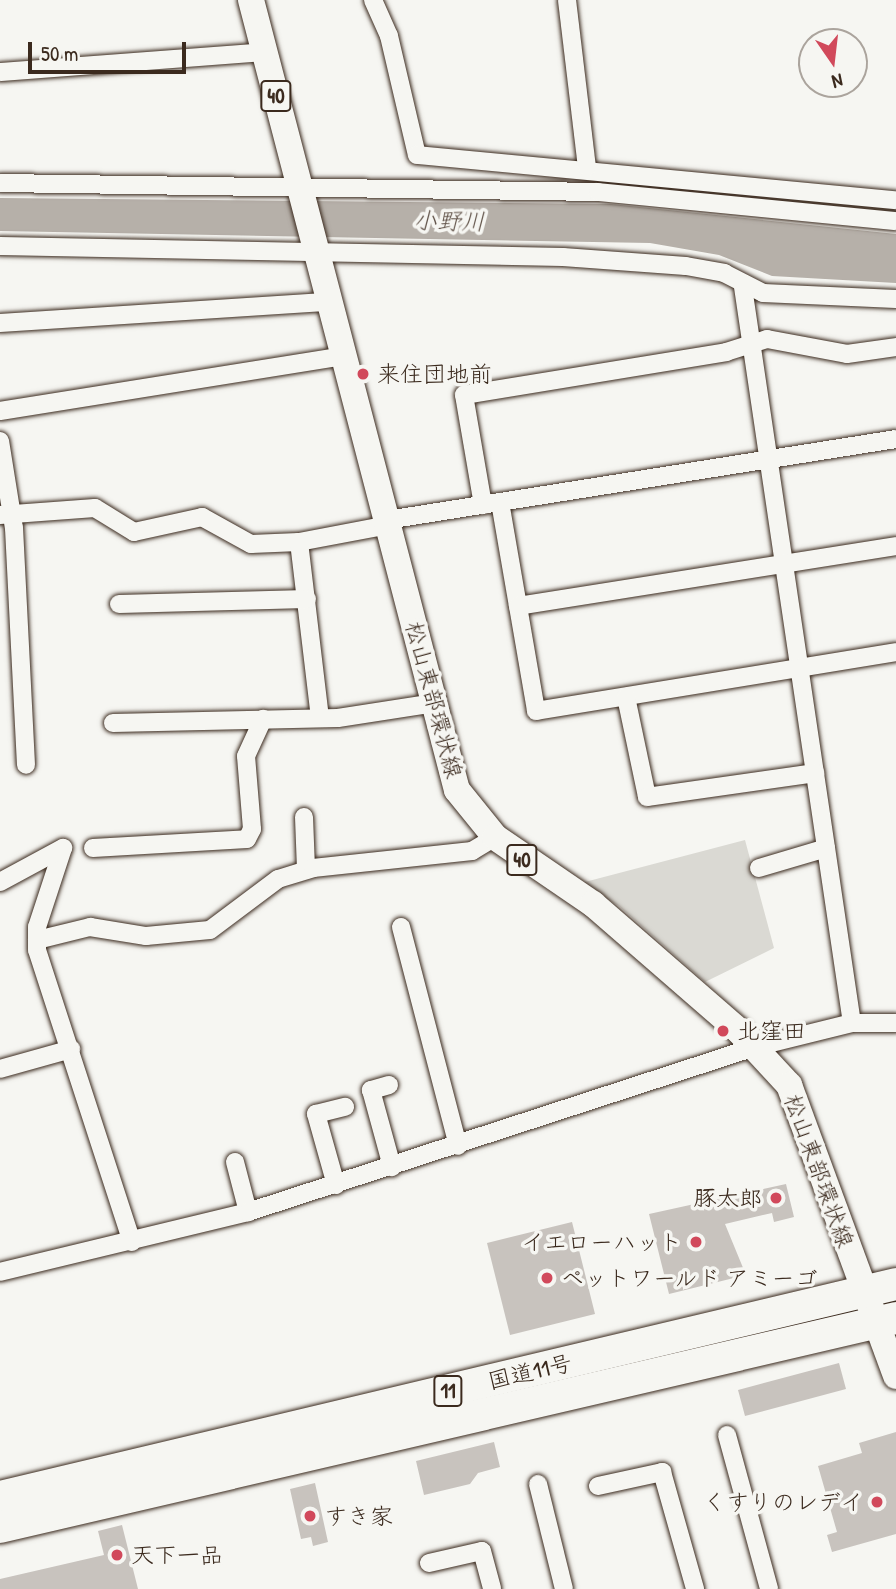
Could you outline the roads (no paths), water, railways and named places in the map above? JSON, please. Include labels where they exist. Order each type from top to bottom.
[{"type":"highway","name":"国道11号","points":[[0,1497],[896,1284]]},
{"type":"highway","name":"国道11号","points":[[0,1527],[886,1321]]},
{"type":"main road","name":"松山東部環状線","points":[[251,0],[457,790],[495,837],[593,904],[755,1047],[789,1085],[863,1292],[886,1321],[896,1376]]},
{"type":"street","points":[[373,0],[389,37],[417,155],[587,166],[896,200]]},
{"type":"street","points":[[567,0],[587,166]]},
{"type":"street","points":[[0,72],[265,52]]},
{"type":"street","points":[[0,183],[598,191],[896,221]]},
{"type":"street","points":[[0,246],[315,247],[686,267],[724,273],[743,287],[896,299]]},
{"type":"street","points":[[743,287],[852,1023]]},
{"type":"street","points":[[0,323],[328,302]]},
{"type":"street","points":[[896,347],[847,354],[751,341],[726,352],[464,395],[518,606],[536,711],[896,652]]},
{"type":"street","points":[[0,411],[342,356]]},
{"type":"street","points":[[6,514],[95,508],[134,532],[202,517],[251,544],[299,542],[492,504],[896,439]]},
{"type":"street","points":[[0,441],[26,765]]},
{"type":"street","points":[[299,542],[320,718]]},
{"type":"street","points":[[518,606],[896,546]]},
{"type":"street","points":[[119,604],[307,599]]},
{"type":"street","points":[[626,696],[648,797],[815,774]]},
{"type":"street","points":[[113,723],[320,718],[435,703]]},
{"type":"street","points":[[93,848],[247,839],[253,829],[246,756],[263,719]]},
{"type":"street","points":[[304,817],[306,870]]},
{"type":"street","points":[[37,940],[90,927],[146,936],[210,930],[278,878],[306,870],[472,851],[495,837]]},
{"type":"street","points":[[0,882],[63,848],[37,940],[132,1242]]},
{"type":"street","points":[[759,868],[826,848]]},
{"type":"street","points":[[401,927],[458,1146]]},
{"type":"street","points":[[0,1272],[248,1212],[458,1146],[755,1047],[852,1023],[896,1023]]},
{"type":"street","points":[[0,1069],[71,1049]]},
{"type":"street","points":[[389,1085],[371,1090],[392,1167]]},
{"type":"street","points":[[335,1185],[316,1114],[345,1107]]},
{"type":"street","points":[[236,1162],[248,1212]]},
{"type":"street","points":[[727,1435],[769,1589]]},
{"type":"street","points":[[598,1486],[662,1472],[695,1589]]},
{"type":"street","points":[[538,1484],[564,1589]]},
{"type":"street","points":[[429,1563],[482,1551],[492,1589]]},
{"type":"water","name":"小野川","points":[[0,198],[611,204],[896,234],[896,283],[772,276],[719,255],[650,243],[0,231]]},
{"type":"place","name":"来住団地前","points":[[363,374]]},
{"type":"place","name":"北窪田","points":[[723,1031]]},
{"type":"place","name":"豚太郎","points":[[776,1198]]},
{"type":"place","name":"イエローハット","points":[[696,1242]]},
{"type":"place","name":"ペットワールド アミーゴ","points":[[547,1278]]},
{"type":"place","name":"くすりのレデイ","points":[[877,1502]]},
{"type":"place","name":"すき家","points":[[310,1516]]},
{"type":"place","name":"天下一品","points":[[117,1555]]}]
